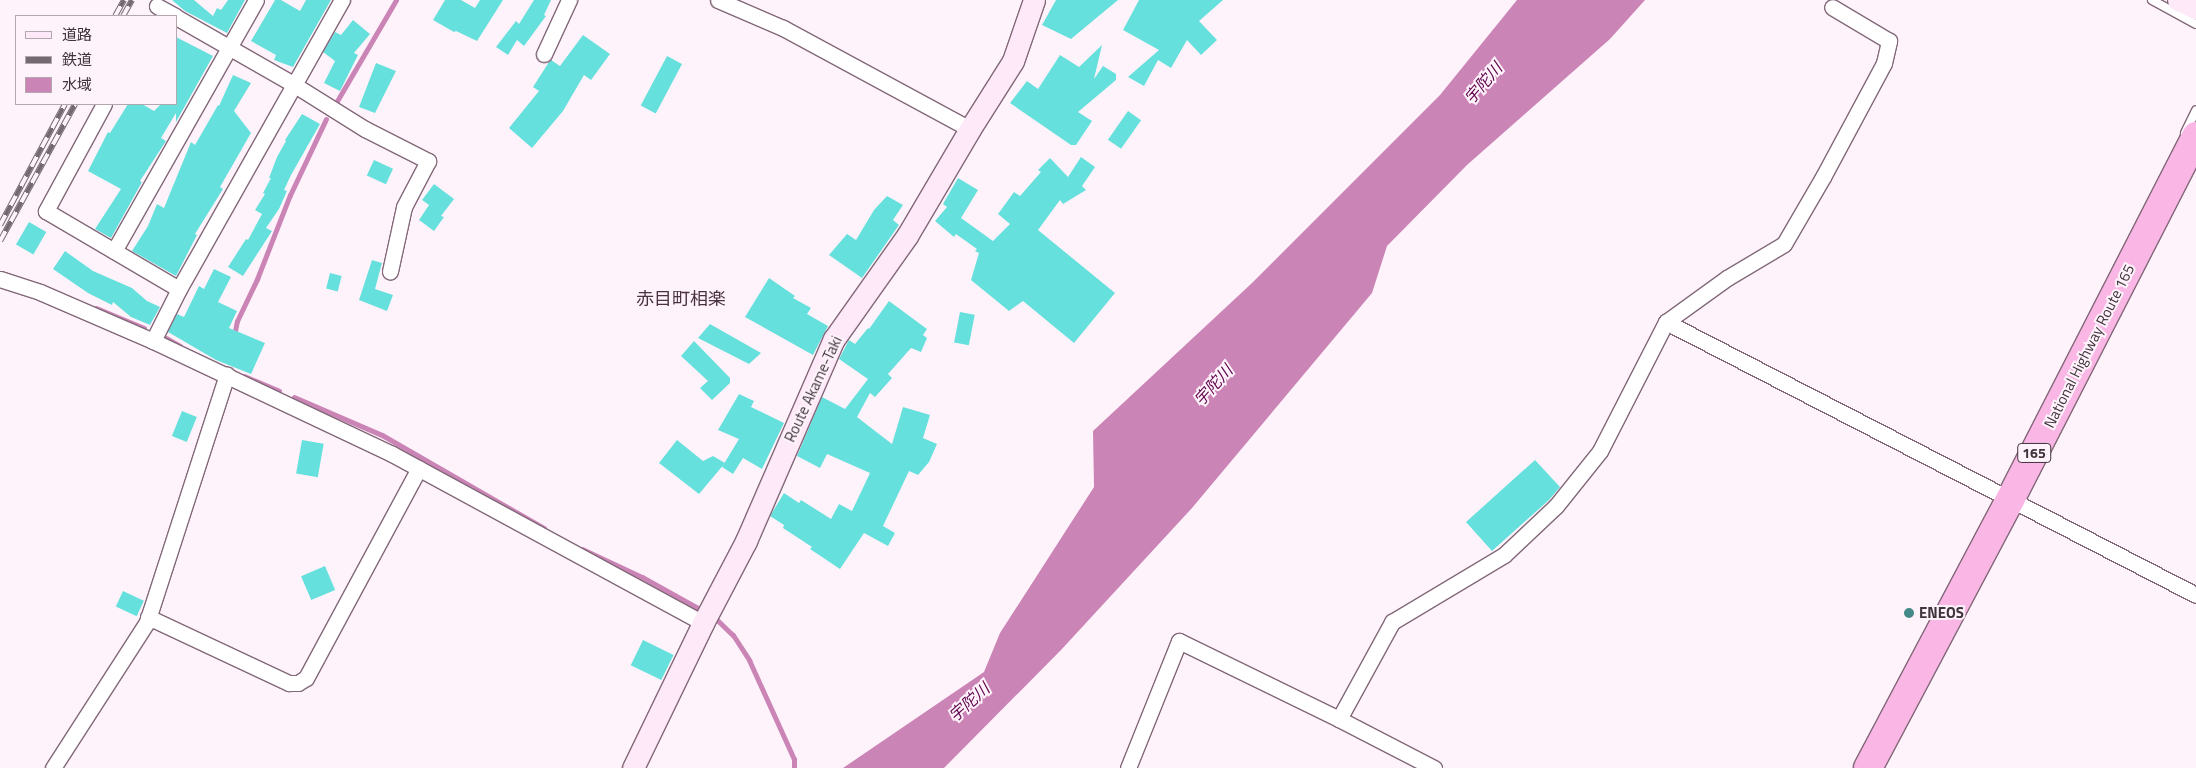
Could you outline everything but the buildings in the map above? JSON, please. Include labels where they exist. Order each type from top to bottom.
[{"type":"highway","name":"National Highway Route 165","points":[[1868,768],[2010,500],[2189,139]]},
{"type":"main road","name":"Route Akame-Taki","points":[[632,768],[706,615],[746,541],[834,339],[907,236],[970,129],[1013,61],[1034,0]]},
{"type":"main road","points":[[2178,0],[2194,16]]},
{"type":"street","points":[[114,251],[256,0]]},
{"type":"street","points":[[153,341],[179,289],[342,0]]},
{"type":"street","points":[[544,54],[568,0]]},
{"type":"street","points":[[718,0],[784,28],[970,129]]},
{"type":"street","points":[[1339,718],[1392,622],[1504,555],[1556,506],[1600,451],[1666,322],[1727,278],[1784,244],[1823,177],[1884,63],[1888,41],[1834,3]]},
{"type":"street","points":[[156,8],[172,15]]},
{"type":"street","points":[[178,18],[229,46],[365,128],[428,161],[404,207],[390,272]]},
{"type":"street","points":[[103,105],[46,211],[179,289]]},
{"type":"street","points":[[0,279],[40,292],[227,375],[419,468],[706,615]]},
{"type":"street","points":[[1666,322],[2196,595]]},
{"type":"street","points":[[52,768],[148,617],[227,375]]},
{"type":"street","points":[[148,617],[289,683],[298,683],[306,678],[419,468]]},
{"type":"street","points":[[1128,768],[1179,641],[1339,718],[1434,768]]},
{"type":"lane","points":[[2152,0],[2194,16]]},
{"type":"lane","points":[[2189,139],[2196,110]]},
{"type":"water","name":"宇陀川","points":[[1517,0],[1645,0],[1610,39],[1467,165],[1387,246],[1372,293],[1192,508],[1061,650],[944,768],[843,768],[984,672],[1000,633],[1094,487],[1093,431],[1252,283],[1440,95]]},
{"type":"waterway","points":[[337,101],[396,0]]},
{"type":"waterway","points":[[234,336],[237,321],[257,279],[290,195],[326,119]]},
{"type":"waterway","points":[[96,308],[144,328]]},
{"type":"waterway","points":[[166,338],[180,346]]},
{"type":"waterway","points":[[244,376],[279,391]]},
{"type":"waterway","points":[[294,397],[382,435],[544,528]]},
{"type":"waterway","points":[[582,549],[642,577],[703,611]]},
{"type":"waterway","points":[[713,616],[733,635],[749,660],[794,759],[794,768]]},
{"type":"railway","points":[[116,15],[124,0]]},
{"type":"railway","points":[[124,15],[132,0]]},
{"type":"railway","points":[[0,225],[64,105]]},
{"type":"railway","points":[[0,241],[74,105]]},
{"type":"place","name":"ENEOS","points":[[1909,613]]},
{"type":"district","name":"赤目町相楽","points":[[681,299]]}]
